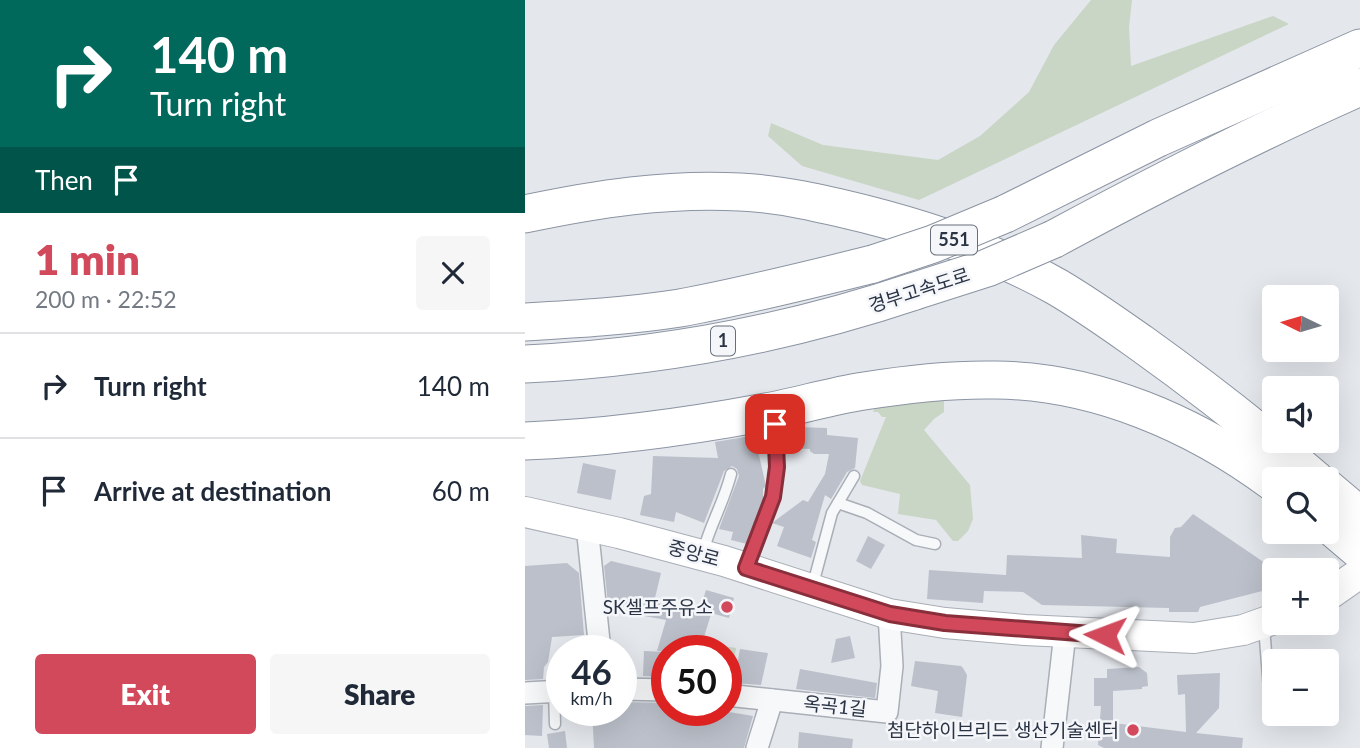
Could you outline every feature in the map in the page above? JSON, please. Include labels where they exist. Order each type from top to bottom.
[{"type":"highway","name":"경부고속도로","points":[[525,322],[677,308],[745,295],[873,264],[933,244],[1005,214],[1158,138],[1360,48]]},
{"type":"highway","name":"경부고속도로","points":[[525,364],[639,355],[800,325],[867,308],[987,268],[1054,239],[1147,189],[1360,87]]},
{"type":"highway","name":"551","points":[[525,214],[599,198],[683,191],[741,192],[836,206],[956,240],[1058,288],[1102,316],[1189,378],[1300,467]]},
{"type":"highway","points":[[525,441],[622,435],[768,412],[864,391],[941,382],[996,380],[1042,383],[1097,395],[1139,408],[1182,427],[1262,475]]},
{"type":"main road","name":"중앙로","points":[[525,512],[703,555],[890,614],[945,623],[1065,633],[1194,638],[1243,630],[1262,623]]},
{"type":"main road","points":[[1339,589],[1360,573]]},
{"type":"street","points":[[587,526],[598,635]]},
{"type":"street","name":"옥곡1길","points":[[742,697],[887,712],[892,666],[890,614]]},
{"type":"street","points":[[1052,748],[1065,633]]},
{"type":"street","points":[[525,693],[546,692]]},
{"type":"street","points":[[757,748],[772,700]]},
{"type":"lane","points":[[746,568],[773,497],[777,467],[771,425],[802,416]]},
{"type":"lane","points":[[703,555],[709,527],[720,508],[730,474]]},
{"type":"lane","points":[[811,588],[832,513],[854,476]]},
{"type":"lane","points":[[838,503],[867,513],[916,540],[936,544]]},
{"type":"green space","points":[[1091,0],[1132,0],[1129,27],[1131,66],[1273,16],[1289,24],[919,200],[802,166],[768,136],[771,123],[823,145],[938,160],[980,136],[1029,92],[1054,45]]},
{"type":"green space","points":[[944,398],[944,412],[924,430],[970,485],[973,519],[968,531],[958,541],[953,541],[936,520],[898,514],[900,494],[862,485],[860,481],[886,417],[873,412],[876,406]]},
{"type":"building","points":[[795,427],[827,428],[827,435],[858,438],[855,468],[847,472],[831,499],[825,495],[812,540],[816,542],[811,558],[777,546],[784,527],[772,523],[803,500],[808,502],[825,474],[829,454],[814,454],[810,449],[784,448],[783,430]]},
{"type":"building","points":[[768,433],[768,449],[758,451],[766,486],[763,489],[763,502],[747,544],[731,540],[733,532],[719,529],[739,476],[737,469],[732,466],[724,471],[704,523],[676,512],[674,522],[640,515],[644,496],[651,494],[653,456],[718,458],[715,442]]},
{"type":"building","points":[[583,463],[616,470],[611,500],[577,493]]},
{"type":"building","points":[[1193,514],[1262,561],[1262,591],[1200,607],[1198,612],[1169,612],[1169,608],[1042,605],[1023,592],[984,591],[983,603],[927,599],[929,570],[1006,575],[1007,555],[1082,558],[1081,535],[1117,539],[1116,553],[1170,557],[1170,537],[1175,528],[1181,527]]},
{"type":"building","points":[[868,536],[885,545],[871,569],[856,561]]},
{"type":"building","points":[[611,561],[661,573],[654,602],[711,614],[705,635],[662,635],[666,620],[628,613],[629,607],[608,604],[604,566]]},
{"type":"building","points":[[567,563],[579,573],[584,635],[546,635],[543,679],[525,680],[525,566]]},
{"type":"building","name":"SK셀프주유소","points":[[706,590],[734,598],[729,618],[700,610]]},
{"type":"building","points":[[850,636],[855,658],[831,663],[836,639]]},
{"type":"building","points":[[742,649],[768,653],[761,685],[742,684]]},
{"type":"building","points":[[644,651],[651,651],[651,676],[643,676]]},
{"type":"building","points":[[915,661],[963,668],[967,675],[962,717],[935,713],[938,691],[911,686]]},
{"type":"building","points":[[1139,667],[1147,673],[1148,686],[1142,689],[1113,691],[1113,723],[1186,732],[1185,694],[1178,695],[1177,675],[1220,673],[1219,708],[1196,733],[1243,738],[1242,748],[1104,748],[1098,745],[1101,706],[1094,706],[1094,678],[1107,678],[1107,669]]},
{"type":"building","points":[[800,669],[877,683],[875,698],[796,689]]},
{"type":"building","points":[[637,702],[651,703],[651,726],[742,726],[742,714],[753,716],[744,748],[594,748],[593,726],[637,726]]},
{"type":"building","points":[[543,705],[542,736],[525,735],[525,706]]},
{"type":"building","points":[[565,731],[567,748],[549,748],[547,734]]},
{"type":"building","points":[[799,732],[853,739],[852,748],[798,748]]},
{"type":"place","name":"SK셀프주유소","points":[[727,607]]},
{"type":"place","name":"첨단하이브리드 생산기술센터","points":[[1133,730]]},
{"type":"route","points":[[775,424],[777,467],[773,497],[746,568],[890,614],[945,623],[1105,635]]}]
